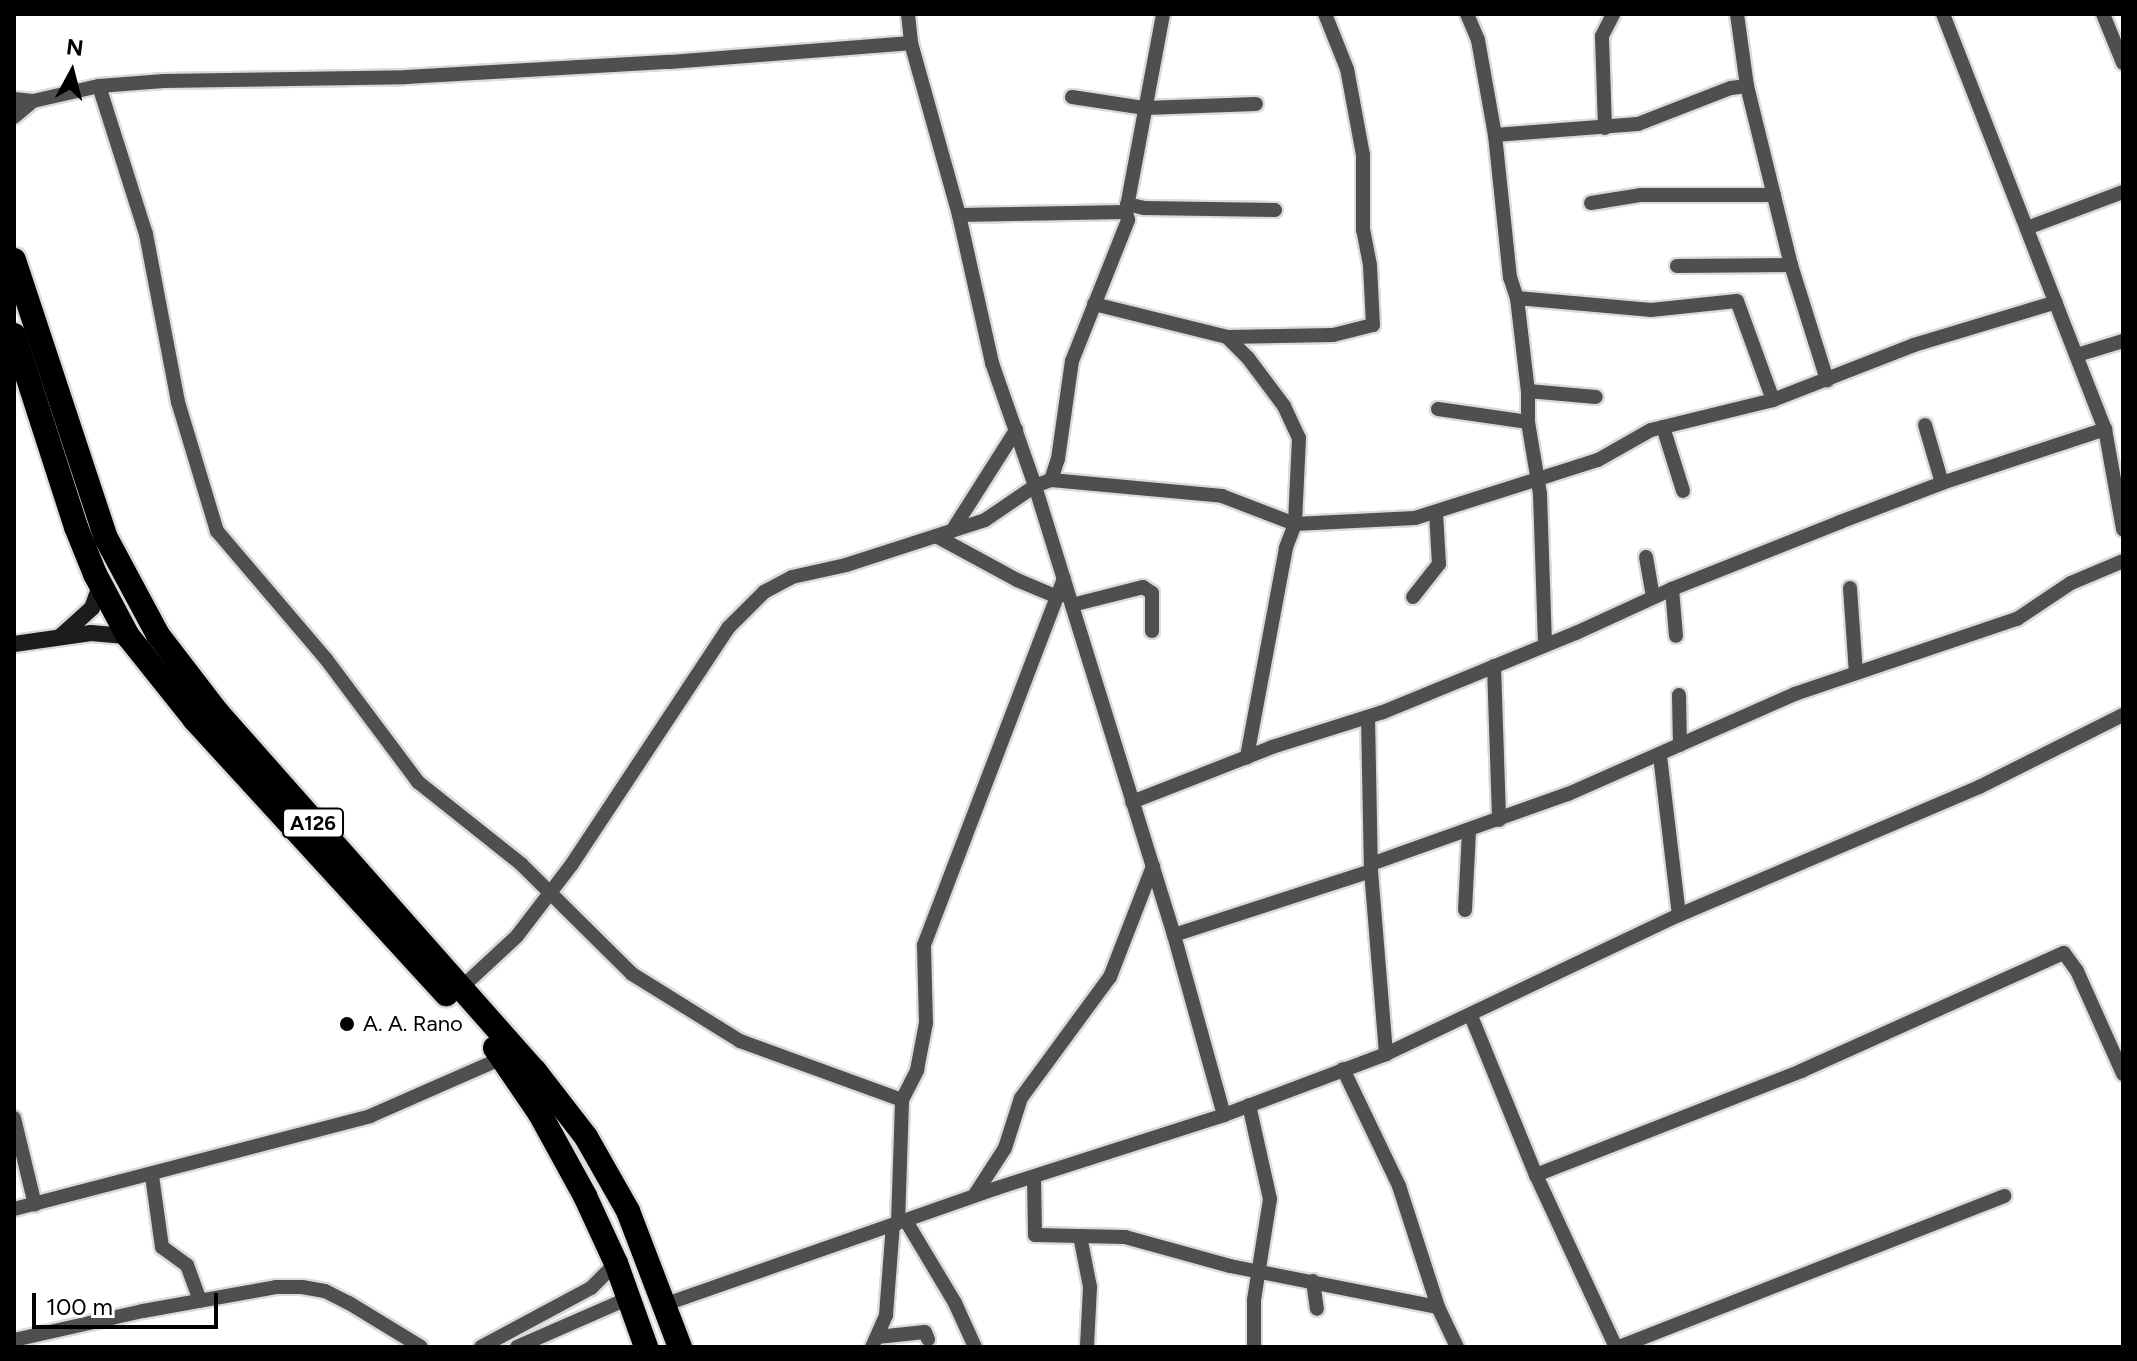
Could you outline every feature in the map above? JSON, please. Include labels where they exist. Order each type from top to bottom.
[{"type":"highway","name":"A126","points":[[14,260],[106,538],[158,635],[226,723],[535,1071],[586,1137],[628,1211],[680,1347]]},
{"type":"highway","name":"A126","points":[[14,335],[95,574],[128,636],[195,720],[502,1058],[558,1145],[616,1263],[646,1347]]},
{"type":"street","points":[[908,14],[911,43],[959,215],[992,363],[1035,486],[1065,593],[1153,866],[1224,1115]]},
{"type":"street","points":[[1051,480],[1058,459],[1072,361],[1128,220],[1127,208],[1163,14]]},
{"type":"street","points":[[1094,304],[1227,337],[1333,335],[1373,325],[1370,265],[1363,230],[1363,155],[1347,69],[1325,14]]},
{"type":"street","points":[[1467,14],[1478,40],[1495,135],[1510,277],[1517,298],[1528,391],[1528,422],[1537,481],[1544,574],[1545,645]]},
{"type":"street","points":[[1605,128],[1602,36],[1613,14]]},
{"type":"street","points":[[1737,14],[1747,86],[1791,265],[1827,380]]},
{"type":"street","points":[[1943,14],[2105,429],[2121,519]]},
{"type":"street","points":[[2103,14],[2123,63]]},
{"type":"street","points":[[14,99],[33,101],[99,86],[164,81],[406,77],[670,62],[911,43]]},
{"type":"street","points":[[99,86],[146,234],[178,402],[217,531],[326,659],[418,782],[551,892],[632,974],[740,1041],[902,1100]]},
{"type":"street","points":[[1495,135],[1605,128],[1660,118],[1731,88],[1747,86]]},
{"type":"street","points":[[1072,97],[1145,108],[1256,104]]},
{"type":"street","points":[[14,117],[33,101]]},
{"type":"street","points":[[2027,228],[2123,192]]},
{"type":"street","points":[[1591,203],[1641,195],[1774,195]]},
{"type":"street","points":[[959,215],[1127,208],[1275,210]]},
{"type":"street","points":[[1677,266],[1791,265]]},
{"type":"street","points":[[1517,298],[1651,310],[1737,301],[1773,400]]},
{"type":"street","points":[[461,988],[517,936],[551,892],[746,605],[792,577],[846,565],[985,520],[1035,486],[1051,480],[1118,488],[1181,489],[1222,496],[1295,524],[1415,518],[1598,460],[1663,427],[1773,400],[1914,345],[2056,302]]},
{"type":"street","points":[[1227,337],[1284,406],[1299,438],[1295,524],[1286,548],[1247,757]]},
{"type":"street","points":[[2077,355],[2123,341]]},
{"type":"street","points":[[1528,391],[1596,397]]},
{"type":"street","points":[[1438,409],[1528,422]]},
{"type":"street","points":[[1925,425],[1942,483]]},
{"type":"street","points":[[1663,427],[1683,491]]},
{"type":"street","points":[[1132,802],[1247,757],[1368,717],[1672,589],[1942,483],[2105,429]]},
{"type":"street","points":[[952,531],[1016,430]]},
{"type":"street","points":[[1413,597],[1439,564],[1436,513]]},
{"type":"street","points":[[936,536],[1017,580],[1065,593],[1143,587],[1152,593],[1152,631]]},
{"type":"street","points":[[1646,557],[1653,597]]},
{"type":"street","points":[[1174,935],[1371,868],[1499,820],[1660,756],[1795,694],[2017,619],[2071,583],[2123,561]]},
{"type":"street","points":[[58,638],[92,608],[99,589],[95,574]]},
{"type":"street","points":[[1850,588],[1856,673]]},
{"type":"street","points":[[1672,589],[1676,636]]},
{"type":"street","points":[[874,1342],[886,1315],[899,1223],[902,1100],[917,1070],[926,1023],[924,945],[1065,593]]},
{"type":"street","points":[[14,644],[91,633],[128,636]]},
{"type":"street","points":[[1494,666],[1499,820]]},
{"type":"street","points":[[1679,695],[1680,745]]},
{"type":"street","points":[[666,1304],[973,1196],[1224,1115],[1386,1054],[1679,915],[1979,787],[2123,715]]},
{"type":"street","points":[[1368,717],[1371,868],[1386,1054]]},
{"type":"street","points":[[1660,756],[1679,915]]},
{"type":"street","points":[[1465,910],[1469,831]]},
{"type":"street","points":[[973,1196],[1005,1148],[1021,1098],[1110,977],[1153,866]]},
{"type":"street","points":[[1536,1175],[1801,1071],[2064,953],[2077,971],[2123,1074]]},
{"type":"street","points":[[1471,1016],[1536,1175],[1618,1347],[2004,1196]]},
{"type":"street","points":[[14,1209],[152,1176],[370,1116],[502,1058]]},
{"type":"street","points":[[1343,1069],[1399,1186],[1438,1307],[1457,1347]]},
{"type":"street","points":[[1249,1105],[1270,1199],[1268,1232],[1258,1269],[1254,1347]]},
{"type":"street","points":[[14,1118],[35,1205]]},
{"type":"street","points":[[152,1176],[162,1247],[187,1265],[200,1301]]},
{"type":"street","points":[[1034,1177],[1035,1235],[1125,1237],[1230,1266],[1258,1269],[1438,1307]]},
{"type":"street","points":[[899,1223],[955,1303],[975,1347]]},
{"type":"street","points":[[1080,1236],[1090,1287],[1087,1347]]},
{"type":"street","points":[[481,1347],[591,1288],[616,1263]]},
{"type":"street","points":[[1313,1281],[1317,1309]]},
{"type":"street","points":[[14,1340],[276,1287],[302,1287],[325,1291],[391,1326],[421,1347]]},
{"type":"street","points":[[517,1347],[629,1298]]},
{"type":"street","points":[[874,1342],[925,1332],[928,1339]]},
{"type":"place","name":"A. A. Rano","points":[[347,1024]]}]
